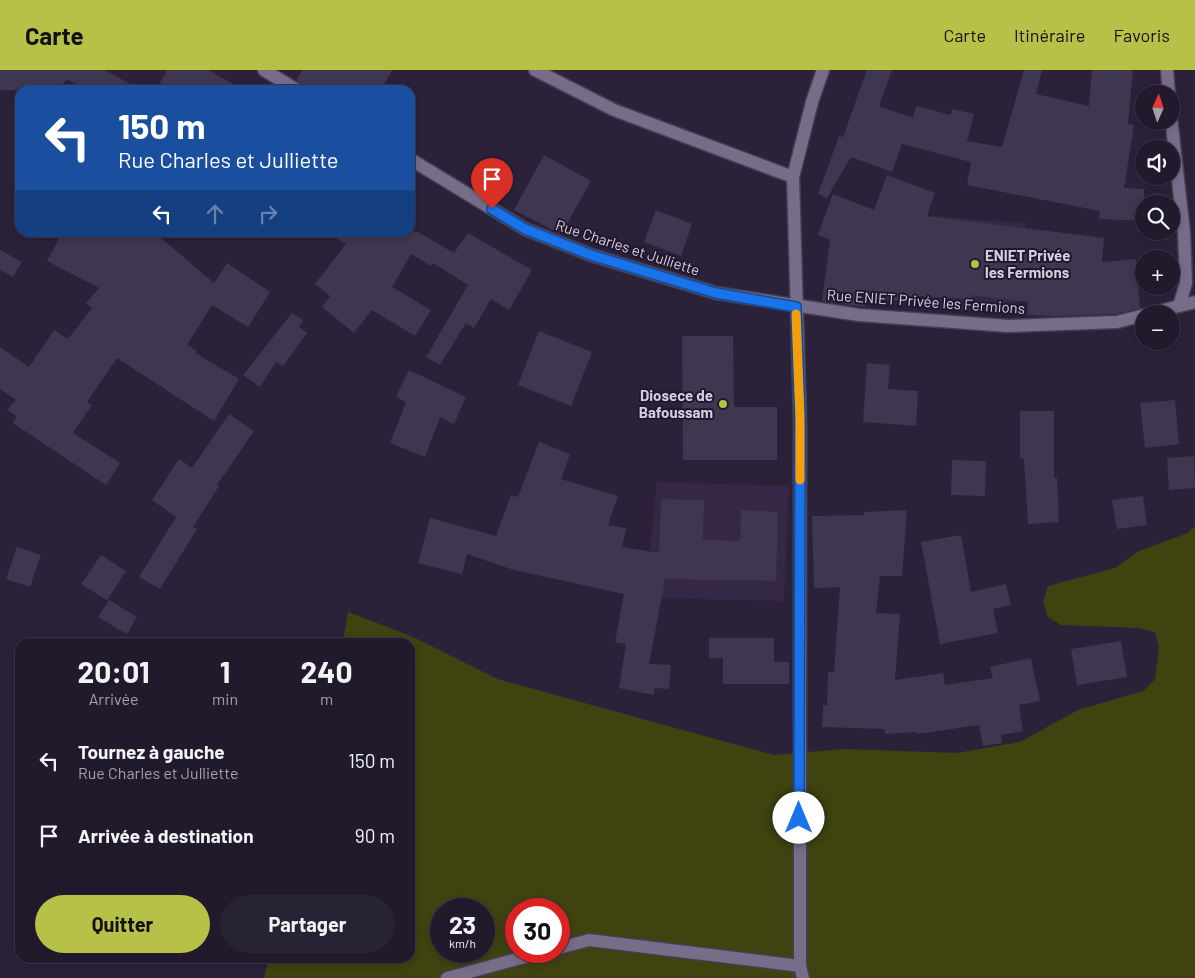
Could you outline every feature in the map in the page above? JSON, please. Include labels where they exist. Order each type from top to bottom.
[{"type":"street","points":[[264,70],[288,85]]},
{"type":"street","points":[[535,70],[614,110],[793,177]]},
{"type":"street","points":[[570,945],[589,940],[802,972],[800,418],[793,177],[812,102],[823,70]]},
{"type":"street","points":[[1167,70],[1168,85]]},
{"type":"street","points":[[1172,130],[1184,243],[1186,283],[1180,306],[1195,302]]},
{"type":"street","name":"Rue Charles et Julliette","points":[[415,162],[525,229],[591,255],[716,293],[796,307]]},
{"type":"street","name":"Rue ENIET Privée les Fermions","points":[[796,307],[859,315],[1008,326],[1117,322],[1135,317]]},
{"type":"street","points":[[447,978],[505,962]]},
{"type":"shaded area","name":"ENIET Privée les Fermions","points":[[935,216],[1026,223],[1015,315],[922,306]]},
{"type":"shaded area","points":[[657,482],[789,486],[784,601],[645,598]]},
{"type":"green space","points":[[1195,526],[1195,978],[264,978],[268,963],[415,963],[415,638],[497,679],[774,755],[843,749],[957,753],[1020,742],[1078,710],[1143,691],[1155,679],[1159,647],[1155,632],[1139,628],[1061,625],[1048,617],[1043,602],[1048,586],[1115,568],[1139,551],[1188,533]]},
{"type":"green space","points":[[348,612],[411,636],[415,638],[344,638]]},
{"type":"building","points":[[0,70],[104,70],[132,85],[78,85],[66,79],[63,85],[15,85],[15,90],[0,90]]},
{"type":"building","points":[[167,70],[208,70],[235,85],[159,85]]},
{"type":"building","points":[[302,70],[392,70],[384,85],[303,85],[296,80]]},
{"type":"building","points":[[867,70],[892,70],[879,106],[913,118],[916,106],[951,115],[952,109],[974,114],[967,141],[1002,147],[1024,70],[1042,70],[1036,94],[1089,106],[1092,70],[1133,70],[1128,124],[1134,125],[1124,188],[1144,189],[1144,195],[1135,195],[1135,221],[1099,219],[1100,211],[967,185],[971,162],[902,144],[892,172],[851,157],[827,198],[818,194],[839,136],[843,137]]},
{"type":"building","points":[[544,155],[591,181],[561,234],[514,210]]},
{"type":"building","points":[[887,175],[935,193],[927,216],[1104,238],[1102,262],[1135,259],[1135,295],[1139,295],[1140,305],[1135,305],[1135,309],[1116,314],[1054,316],[1027,315],[1028,302],[972,295],[972,299],[917,296],[917,302],[866,298],[865,307],[822,301],[830,240],[818,235],[833,194],[874,210]]},
{"type":"building","points":[[656,210],[692,224],[681,256],[644,242]]},
{"type":"building","points":[[415,232],[418,232],[454,253],[468,233],[532,270],[509,310],[491,299],[474,328],[466,323],[440,365],[426,357],[468,285],[433,263],[431,266],[411,254],[392,287],[431,310],[415,336],[372,310],[354,333],[322,307],[330,296],[315,284],[346,244],[334,237],[415,237]]},
{"type":"building","points":[[59,237],[160,237],[214,283],[227,263],[270,292],[248,327],[212,305],[187,345],[197,351],[195,353],[239,379],[214,421],[117,358],[87,402],[92,405],[73,433],[120,463],[106,485],[13,423],[17,417],[7,410],[16,400],[0,389],[0,347],[29,367],[54,330],[68,339],[92,308],[86,303],[99,288],[47,261]]},
{"type":"building","points":[[0,250],[22,262],[13,277],[0,270]]},
{"type":"building","points":[[292,313],[303,320],[299,327],[307,333],[283,366],[276,362],[260,387],[243,375]]},
{"type":"building","points":[[539,331],[592,352],[571,406],[518,385]]},
{"type":"building","points":[[682,336],[733,336],[734,407],[777,407],[777,460],[683,460]]},
{"type":"building","points":[[867,363],[890,365],[888,389],[918,391],[916,426],[863,422]]},
{"type":"building","points":[[409,370],[466,397],[454,424],[440,417],[425,457],[390,443],[406,402],[396,397]]},
{"type":"building","points":[[1175,400],[1179,444],[1145,448],[1140,403]]},
{"type":"building","points":[[1020,411],[1054,411],[1054,478],[1057,478],[1059,522],[1028,524],[1024,459],[1020,459]]},
{"type":"building","points":[[229,414],[254,431],[217,485],[219,486],[193,527],[197,529],[160,589],[139,577],[176,517],[152,500],[179,459],[192,468]]},
{"type":"building","points":[[539,442],[570,454],[561,479],[618,496],[608,525],[626,528],[622,547],[659,553],[661,499],[704,500],[703,540],[740,541],[741,510],[778,512],[776,581],[665,579],[649,664],[671,665],[669,689],[655,688],[654,695],[619,688],[626,644],[615,642],[624,594],[514,570],[467,554],[462,574],[418,563],[430,518],[496,536],[511,495],[518,497]]},
{"type":"building","points":[[1194,456],[1195,488],[1169,490],[1167,458]]},
{"type":"building","points":[[952,460],[986,461],[985,496],[951,495]]},
{"type":"building","points":[[1143,496],[1147,525],[1117,529],[1112,500]]},
{"type":"building","points":[[907,510],[902,576],[880,576],[876,613],[900,614],[895,680],[943,673],[945,685],[993,678],[990,667],[1031,658],[1040,701],[1019,705],[1023,731],[1001,735],[1002,743],[983,746],[979,725],[917,734],[916,732],[885,734],[885,729],[822,727],[823,705],[827,705],[828,672],[834,672],[840,587],[814,588],[812,516],[865,515],[864,512]]},
{"type":"building","points":[[961,535],[971,592],[1006,584],[1011,605],[993,609],[998,633],[940,644],[921,542]]},
{"type":"building","points":[[17,547],[41,555],[30,587],[6,579]]},
{"type":"building","points":[[101,555],[126,571],[107,600],[81,584]]},
{"type":"building","points":[[109,600],[137,617],[127,634],[98,617]]},
{"type":"building","points":[[709,638],[774,638],[774,662],[789,662],[789,684],[723,684],[723,658],[709,658]]},
{"type":"building","points":[[1121,641],[1127,677],[1077,685],[1071,649]]},
{"type":"slow traffic","points":[[796,314],[800,480]]},
{"type":"place","name":"ENIET Privée les Fermions","points":[[975,264]]},
{"type":"place","name":"Diosece de Bafoussam","points":[[723,404]]},
{"type":"route","points":[[492,209],[525,229],[591,255],[716,293],[796,307],[800,418],[799,818]]}]
